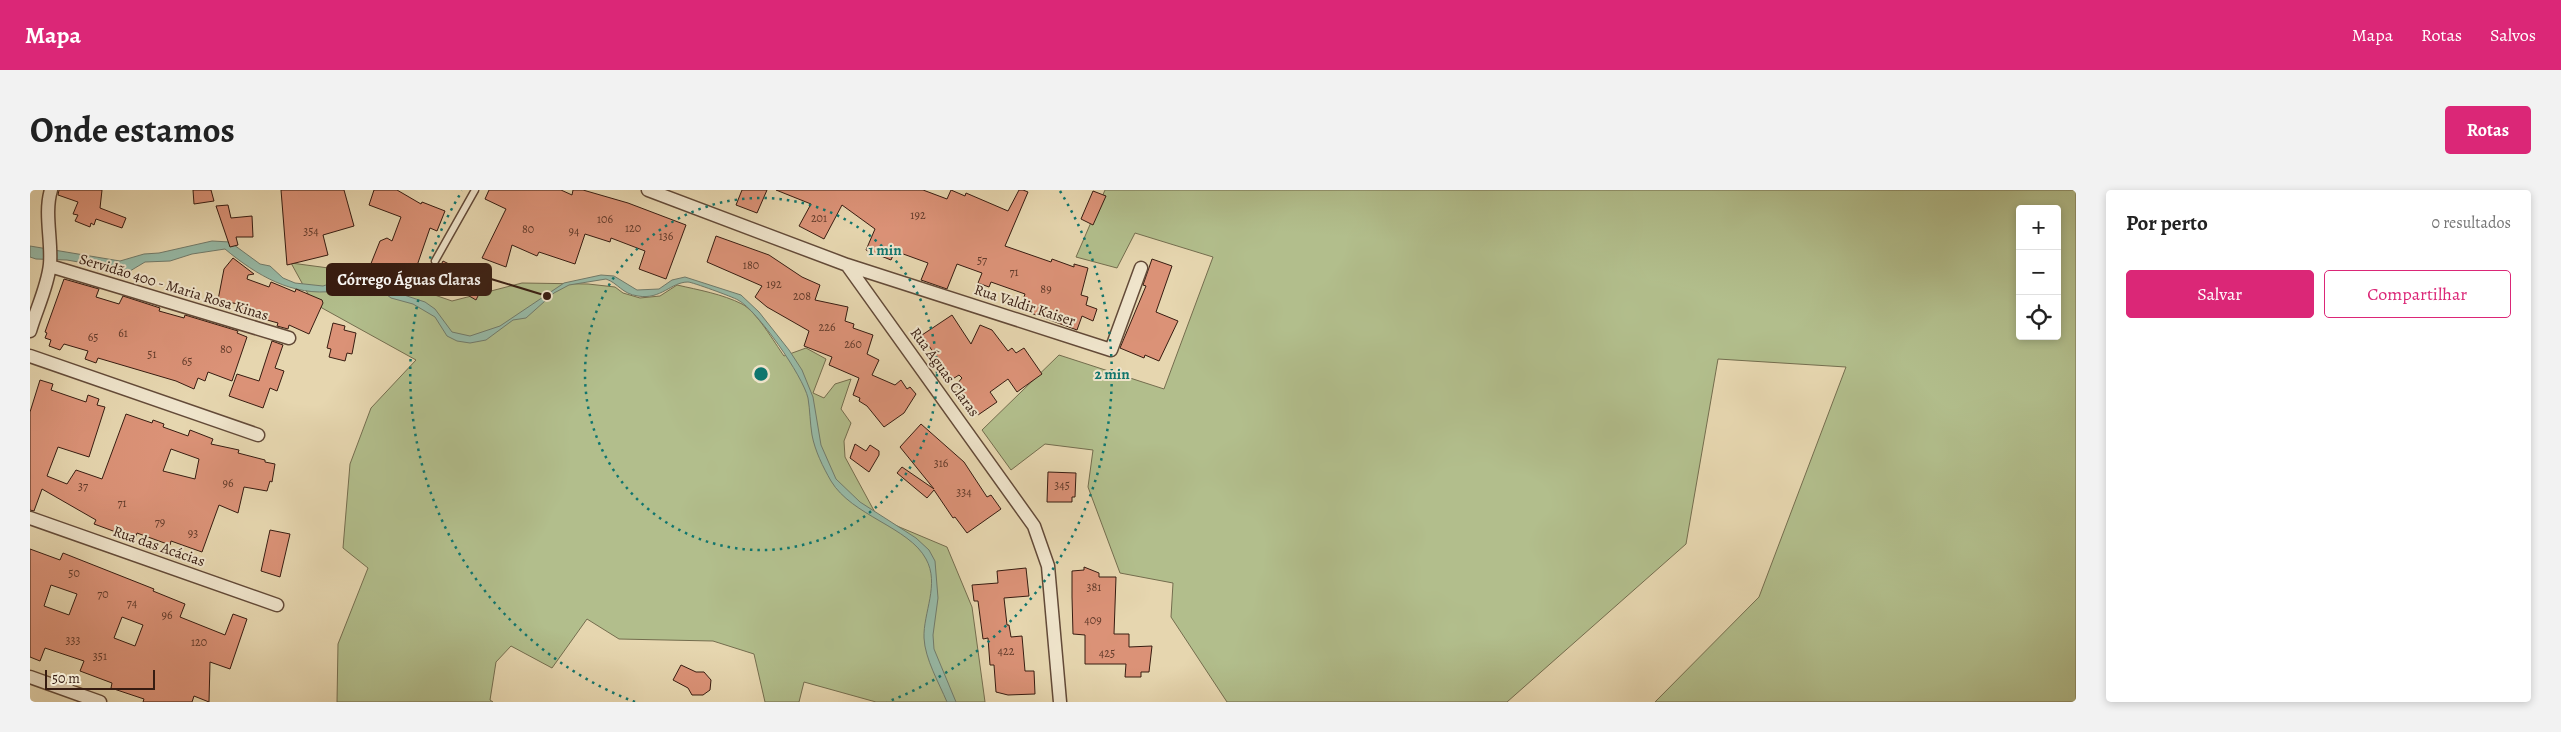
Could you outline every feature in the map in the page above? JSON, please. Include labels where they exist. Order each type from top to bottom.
[{"type":"street","points":[[30,331],[50,266],[51,238],[48,199],[51,190]]},
{"type":"street","points":[[648,190],[847,265]]},
{"type":"street","name":"Rua Valdir Kaiser","points":[[847,265],[1111,350],[1141,268]]},
{"type":"street","name":"Rua Águas Claras","points":[[847,265],[1034,526],[1048,566],[1060,702]]},
{"type":"street","name":"Servidão 400 - Maria Rosa Kinas","points":[[50,266],[289,338]]},
{"type":"street","points":[[30,356],[258,435]]},
{"type":"street","name":"Rua das Acácias","points":[[30,518],[277,605]]},
{"type":"street","points":[[30,677],[100,702]]},
{"type":"lane","points":[[435,261],[475,190]]},
{"type":"shaded area","points":[[1105,190],[2076,190],[2076,702],[1655,702],[1759,597],[1846,367],[1718,359],[1686,544],[1507,702],[1227,702],[1171,617],[1173,583],[1120,573],[1088,487],[1093,450],[1045,444],[1011,470],[982,430],[1059,355],[1164,389],[1213,257],[1135,233],[1117,268],[1076,257]]},
{"type":"shaded area","points":[[212,241],[230,242],[260,264],[270,266],[283,278],[295,283],[323,286],[367,271],[395,292],[425,302],[435,309],[452,332],[470,336],[500,326],[564,283],[601,275],[614,276],[637,290],[659,289],[672,280],[685,277],[741,295],[759,312],[802,370],[813,397],[821,445],[836,479],[860,502],[916,538],[929,550],[935,561],[938,598],[933,635],[934,649],[956,702],[947,702],[925,646],[924,628],[931,588],[930,569],[926,559],[907,538],[852,503],[840,493],[831,481],[822,465],[813,441],[808,398],[798,375],[778,344],[756,316],[738,300],[688,282],[676,285],[653,296],[638,296],[624,291],[606,279],[569,285],[554,293],[526,318],[513,320],[486,340],[470,343],[457,341],[447,336],[435,317],[413,304],[391,298],[368,280],[360,281],[335,291],[304,291],[276,282],[262,275],[225,249],[192,254],[170,261],[145,262],[130,271],[67,260],[36,259],[30,257],[30,246],[120,261],[144,254],[159,253]]},
{"type":"shaded area","points":[[291,263],[374,274],[452,301],[522,283],[588,284],[615,287],[623,293],[640,298],[660,296],[677,285],[718,295],[742,304],[759,320],[784,356],[806,348],[826,359],[813,393],[824,398],[835,384],[851,379],[841,409],[851,423],[844,441],[845,457],[878,518],[947,547],[972,607],[985,702],[876,702],[804,682],[799,702],[765,702],[754,654],[713,641],[619,639],[587,619],[552,668],[511,646],[496,662],[490,700],[493,702],[337,702],[338,644],[368,568],[343,548],[350,464],[371,408],[416,360],[313,303]]},
{"type":"building","points":[[59,190],[102,190],[100,208],[126,218],[122,228],[96,219],[94,225],[91,223],[90,227],[75,221],[78,215],[73,214],[78,202],[58,195]]},
{"type":"building","points":[[193,190],[211,190],[214,201],[194,204]]},
{"type":"building","points":[[281,190],[344,190],[354,226],[323,235],[328,255],[287,265]]},
{"type":"building","points":[[374,190],[397,190],[421,204],[422,202],[445,211],[437,231],[430,228],[411,283],[370,266],[380,241],[387,238],[392,241],[401,217],[369,205]]},
{"type":"building","points":[[489,190],[561,190],[572,195],[573,190],[583,190],[628,203],[686,225],[666,279],[639,269],[645,251],[611,238],[610,242],[585,234],[575,264],[539,252],[537,256],[512,245],[506,267],[482,258],[506,209],[485,199]]},
{"type":"building","points":[[742,190],[767,190],[757,213],[736,205]]},
{"type":"building","points":[[776,190],[923,190],[947,199],[951,190],[965,196],[966,193],[1008,211],[1019,190],[1028,192],[1005,246],[1051,262],[1052,259],[1074,267],[1074,264],[1088,268],[1081,295],[1088,297],[1086,305],[1097,309],[1093,321],[1082,316],[1077,330],[1020,309],[1025,294],[991,282],[989,287],[978,283],[982,273],[957,264],[947,289],[921,280],[928,263],[895,251],[891,260],[866,250],[875,229],[842,205],[824,239],[799,226],[811,204]]},
{"type":"building","points":[[1093,191],[1106,196],[1093,225],[1081,219]]},
{"type":"building","points":[[228,205],[231,218],[252,216],[253,237],[236,237],[238,245],[230,247],[216,206]]},
{"type":"building","points":[[716,236],[769,255],[802,277],[820,285],[815,300],[848,307],[845,321],[854,324],[853,328],[873,335],[867,354],[879,360],[872,375],[895,385],[901,380],[907,389],[910,387],[916,394],[904,413],[884,427],[867,406],[859,401],[860,398],[853,395],[859,378],[829,365],[832,357],[804,346],[809,331],[767,307],[755,297],[762,286],[707,262]]},
{"type":"building","points":[[233,258],[254,274],[248,275],[247,279],[269,287],[271,282],[295,292],[296,289],[322,300],[323,303],[309,334],[289,325],[288,329],[277,326],[278,323],[235,311],[238,304],[218,300],[224,269]]},
{"type":"building","points":[[1152,259],[1172,266],[1156,312],[1178,321],[1159,361],[1145,355],[1144,358],[1120,348],[1146,286],[1143,285]]},
{"type":"building","points":[[443,261],[485,282],[476,300],[435,276]]},
{"type":"building","points":[[64,279],[99,289],[96,297],[119,304],[123,296],[160,308],[159,311],[184,318],[185,315],[238,331],[237,333],[247,337],[232,381],[208,372],[205,381],[198,378],[194,389],[176,381],[98,358],[96,363],[85,359],[88,351],[64,344],[60,350],[49,346],[51,340],[45,338],[47,333],[45,332]]},
{"type":"building","points":[[952,315],[971,344],[980,325],[992,330],[1008,351],[1012,348],[1016,353],[1024,348],[1042,374],[1017,392],[1008,379],[990,392],[997,402],[978,415],[956,385],[962,378],[959,375],[951,380],[922,335]]},
{"type":"building","points":[[333,323],[345,326],[344,330],[356,333],[352,354],[347,353],[345,361],[329,357],[331,349],[327,348]]},
{"type":"building","points":[[272,341],[283,345],[275,368],[284,371],[277,391],[270,388],[263,408],[229,396],[237,374],[259,381]]},
{"type":"building","points":[[40,380],[53,384],[51,390],[86,402],[88,395],[99,399],[97,405],[105,407],[89,457],[58,447],[47,476],[67,484],[76,470],[102,479],[126,414],[152,423],[153,420],[164,424],[163,427],[188,436],[190,430],[213,439],[211,444],[239,450],[238,453],[275,464],[272,482],[270,481],[267,491],[244,487],[238,513],[219,505],[202,552],[171,541],[170,545],[137,533],[135,539],[94,524],[96,520],[42,489],[34,511],[30,510],[30,412]],"holes":[[[171,449],[199,459],[195,479],[163,471]]]},
{"type":"building","points":[[921,424],[964,462],[987,497],[991,495],[1001,509],[967,533],[955,517],[953,518],[934,490],[927,498],[897,473],[902,467],[934,489],[900,447]]},
{"type":"building","points":[[855,444],[866,451],[870,445],[879,451],[879,455],[869,472],[850,458]]},
{"type":"building","points":[[1048,472],[1076,473],[1075,497],[1072,497],[1072,502],[1047,502]]},
{"type":"building","points":[[270,530],[290,534],[280,577],[261,571]]},
{"type":"building","points":[[30,549],[60,560],[63,553],[154,589],[153,591],[185,604],[180,617],[225,635],[233,614],[247,619],[230,669],[210,662],[209,702],[194,696],[192,702],[143,702],[144,699],[111,688],[112,683],[80,671],[84,661],[45,648],[40,661],[30,657]],"holes":[[[51,585],[77,594],[69,615],[44,606]],[[122,617],[143,625],[135,646],[114,638]]]},
{"type":"building","points":[[1084,567],[1099,573],[1099,577],[1116,577],[1114,634],[1129,634],[1129,647],[1152,646],[1149,672],[1141,672],[1141,677],[1125,677],[1126,664],[1085,664],[1085,635],[1073,634],[1072,597],[1072,571],[1084,570]]},
{"type":"building","points":[[1026,568],[1029,596],[1004,598],[1007,625],[1009,625],[1011,637],[1022,636],[1025,671],[1034,671],[1035,694],[1008,695],[996,692],[994,665],[990,665],[988,638],[983,639],[978,601],[974,601],[972,585],[998,583],[997,571]]},
{"type":"building","points":[[681,665],[696,672],[704,672],[711,680],[710,690],[703,695],[692,695],[688,688],[673,680]]},
{"type":"place","name":"Córrego Águas Claras","points":[[547,296]]}]
